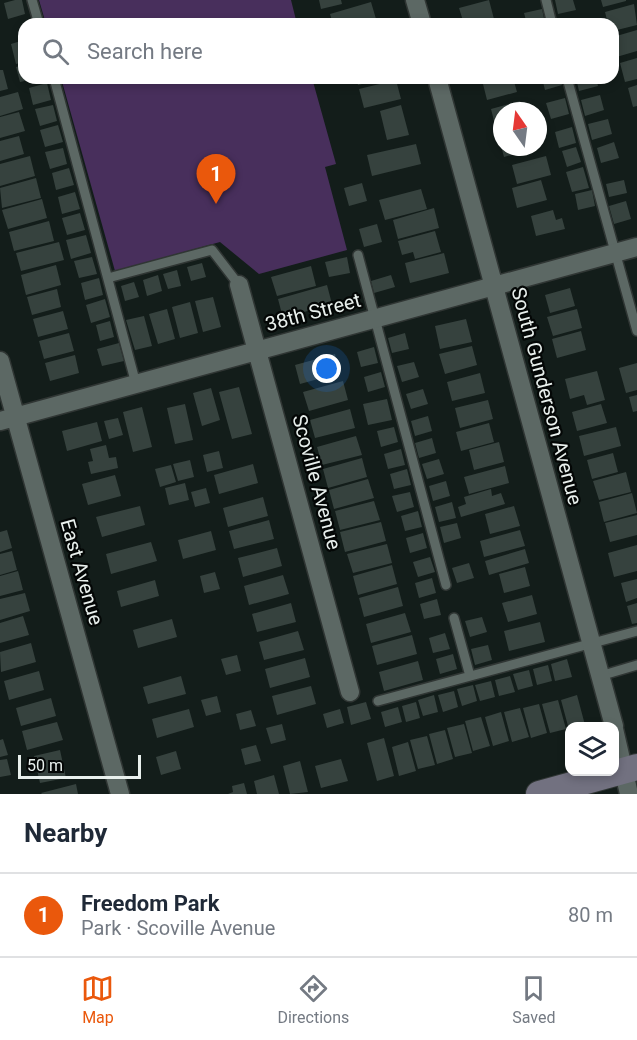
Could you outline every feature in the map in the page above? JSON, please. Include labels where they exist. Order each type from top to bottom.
[{"type":"main road","points":[[539,794],[630,777]]},
{"type":"street","points":[[416,0],[420,18]]},
{"type":"street","name":"South Gunderson Avenue","points":[[439,84],[612,722]]},
{"type":"street","name":"38th Street","points":[[8,419],[637,247]]},
{"type":"street","name":"Scoville Avenue","points":[[239,285],[350,692]]},
{"type":"street","name":"East Avenue","points":[[0,361],[8,419],[120,794]]},
{"type":"street","name":"South Gunderson Avenue","points":[[619,743],[630,777]]},
{"type":"lane","points":[[33,0],[38,18]]},
{"type":"lane","points":[[546,0],[550,18]]},
{"type":"lane","points":[[56,84],[136,384]]},
{"type":"lane","points":[[569,84],[637,331]]},
{"type":"lane","points":[[108,278],[212,250],[239,285]]},
{"type":"lane","points":[[358,255],[446,585]]},
{"type":"lane","points":[[454,618],[470,676]]},
{"type":"lane","points":[[378,701],[637,631]]},
{"type":"lane","points":[[600,676],[637,665]]},
{"type":"shaded area","points":[[39,0],[291,0],[296,18],[44,18]]},
{"type":"shaded area","points":[[63,84],[314,84],[336,164],[325,167],[347,250],[259,274],[220,242],[115,271]]},
{"type":"building","points":[[22,0],[25,14],[8,19],[4,3]]},
{"type":"building","points":[[319,0],[341,0],[342,4],[321,9]]},
{"type":"building","points":[[489,0],[494,18],[462,18],[459,8]]},
{"type":"building","points":[[555,0],[573,0],[576,10],[558,14]]},
{"type":"building","points":[[601,0],[626,0],[626,1],[603,7]]},
{"type":"building","points":[[371,2],[376,18],[331,18],[330,14]]},
{"type":"building","points":[[634,4],[637,25],[619,30],[619,18],[606,18],[605,12]]},
{"type":"building","points":[[542,9],[544,18],[525,18],[524,13]]},
{"type":"building","points":[[637,30],[637,51],[619,56],[619,35]]},
{"type":"building","points":[[18,42],[18,64],[16,64],[11,44]]},
{"type":"building","points":[[637,58],[637,79],[625,82],[620,63]]},
{"type":"building","points":[[0,70],[3,70],[8,89],[0,91]]},
{"type":"building","points":[[47,84],[51,100],[33,105],[29,88]]},
{"type":"building","points":[[380,84],[397,84],[401,99],[364,108],[359,89]]},
{"type":"building","points":[[483,84],[515,84],[517,92],[487,100]]},
{"type":"building","points":[[544,84],[562,84],[562,85],[545,90]]},
{"type":"building","points":[[577,84],[598,84],[598,86],[579,91]]},
{"type":"building","points":[[637,85],[637,106],[633,107],[628,88]]},
{"type":"building","points":[[18,92],[23,109],[0,116],[0,97]]},
{"type":"building","points":[[600,95],[604,110],[585,116],[581,100]]},
{"type":"building","points":[[565,98],[569,114],[551,119],[547,103]]},
{"type":"building","points":[[53,105],[57,121],[40,126],[35,109]]},
{"type":"building","points":[[401,105],[409,135],[387,140],[380,111]]},
{"type":"building","points":[[19,112],[25,131],[0,138],[0,117]]},
{"type":"building","points":[[608,119],[612,134],[592,140],[588,124]]},
{"type":"building","points":[[58,125],[63,142],[45,147],[40,130]]},
{"type":"building","points":[[572,127],[576,143],[559,148],[555,132]]},
{"type":"building","points":[[19,136],[24,154],[0,161],[0,141]]},
{"type":"building","points":[[614,142],[619,158],[601,163],[597,148]]},
{"type":"building","points":[[416,144],[421,164],[372,176],[367,155]]},
{"type":"building","points":[[576,147],[581,162],[567,167],[562,151]]},
{"type":"building","points":[[63,148],[67,164],[50,169],[45,152]]},
{"type":"building","points":[[30,156],[35,176],[0,186],[0,164]]},
{"type":"building","points":[[546,156],[551,175],[517,184],[512,165]]},
{"type":"building","points":[[583,167],[589,188],[572,192],[566,172]]},
{"type":"building","points":[[69,168],[74,185],[56,190],[52,173]]},
{"type":"building","points":[[36,178],[41,198],[2,208],[0,188]]},
{"type":"building","points":[[541,180],[547,200],[517,208],[512,188]]},
{"type":"building","points":[[624,180],[627,193],[609,197],[606,184]]},
{"type":"building","points":[[362,183],[367,201],[349,206],[344,188]]},
{"type":"building","points":[[421,189],[427,209],[385,220],[379,200]]},
{"type":"building","points":[[592,190],[595,206],[578,210],[575,194]]},
{"type":"building","points":[[75,192],[80,209],[62,214],[58,197]]},
{"type":"building","points":[[42,199],[47,218],[8,229],[2,210]]},
{"type":"building","points":[[626,201],[631,219],[614,224],[609,206]]},
{"type":"building","points":[[434,208],[439,228],[398,239],[393,220]]},
{"type":"building","points":[[553,210],[556,220],[562,218],[565,229],[536,236],[531,216]]},
{"type":"building","points":[[80,213],[85,230],[67,235],[62,218]]},
{"type":"building","points":[[49,221],[54,241],[14,251],[9,232]]},
{"type":"building","points":[[377,224],[382,242],[364,247],[359,229]]},
{"type":"building","points":[[435,231],[441,252],[415,259],[413,252],[402,255],[398,241]]},
{"type":"building","points":[[86,235],[91,253],[71,259],[66,240]]},
{"type":"building","points":[[59,242],[64,260],[21,271],[16,253]]},
{"type":"building","points":[[444,253],[449,273],[410,283],[405,263]]},
{"type":"building","points":[[92,257],[97,274],[79,278],[74,261]]},
{"type":"building","points":[[347,257],[350,273],[329,277],[325,262]]},
{"type":"building","points":[[202,263],[206,277],[191,281],[187,267]]},
{"type":"building","points":[[56,265],[61,285],[26,295],[21,275]]},
{"type":"building","points":[[311,266],[316,286],[277,296],[271,277]]},
{"type":"building","points":[[177,270],[181,286],[168,289],[163,274]]},
{"type":"building","points":[[158,275],[162,291],[147,296],[143,280]]},
{"type":"building","points":[[391,275],[395,287],[374,293],[371,281]]},
{"type":"building","points":[[99,278],[103,295],[85,300],[81,283]]},
{"type":"building","points":[[134,282],[139,297],[125,301],[121,286]]},
{"type":"building","points":[[327,285],[332,304],[283,318],[278,299]]},
{"type":"building","points":[[570,288],[575,306],[550,313],[545,295]]},
{"type":"building","points":[[57,289],[61,307],[32,315],[27,297]]},
{"type":"building","points":[[213,297],[221,327],[203,332],[195,301]]},
{"type":"building","points":[[105,299],[110,317],[91,323],[86,305]]},
{"type":"building","points":[[190,302],[198,333],[180,338],[172,307]]},
{"type":"building","points":[[167,309],[175,339],[158,344],[149,314]]},
{"type":"building","points":[[577,309],[582,328],[553,336],[547,317]]},
{"type":"building","points":[[63,311],[68,329],[38,337],[33,319]]},
{"type":"building","points":[[144,316],[152,346],[135,350],[126,320]]},
{"type":"building","points":[[466,319],[472,342],[440,349],[435,326]]},
{"type":"building","points":[[110,321],[114,337],[100,341],[96,325]]},
{"type":"building","points":[[581,331],[586,350],[557,358],[552,339]]},
{"type":"building","points":[[69,333],[74,351],[44,359],[39,341]]},
{"type":"building","points":[[405,333],[409,349],[392,353],[388,338]]},
{"type":"building","points":[[119,343],[124,361],[102,366],[97,349]]},
{"type":"building","points":[[472,346],[477,365],[445,374],[439,354]]},
{"type":"building","points":[[374,347],[378,363],[361,367],[357,352]]},
{"type":"building","points":[[335,354],[340,373],[300,384],[295,365]]},
{"type":"building","points":[[75,355],[79,373],[50,381],[45,363]]},
{"type":"building","points":[[414,362],[419,377],[402,382],[397,366]]},
{"type":"building","points":[[637,363],[637,390],[626,393],[619,368]]},
{"type":"building","points":[[597,371],[605,400],[587,405],[584,395],[570,399],[565,379]]},
{"type":"building","points":[[381,372],[385,387],[368,392],[364,377]]},
{"type":"building","points":[[480,373],[485,393],[452,401],[447,382]]},
{"type":"building","points":[[343,381],[348,400],[309,411],[303,392]]},
{"type":"building","points":[[239,387],[252,434],[232,439],[219,392]]},
{"type":"building","points":[[211,388],[220,420],[202,426],[193,393]]},
{"type":"building","points":[[423,389],[428,404],[411,409],[406,394]]},
{"type":"building","points":[[637,395],[637,411],[633,412],[629,397]]},
{"type":"building","points":[[387,399],[392,420],[368,425],[363,404]]},
{"type":"building","points":[[488,400],[493,419],[460,428],[455,408]]},
{"type":"building","points":[[185,404],[193,440],[175,444],[167,408]]},
{"type":"building","points":[[601,404],[607,423],[577,431],[572,412]]},
{"type":"building","points":[[142,407],[152,447],[133,452],[123,412]]},
{"type":"building","points":[[350,409],[355,428],[315,438],[310,420]]},
{"type":"building","points":[[428,416],[432,431],[415,436],[411,421]]},
{"type":"building","points":[[118,418],[123,435],[109,439],[104,421]]},
{"type":"building","points":[[97,422],[102,441],[67,451],[62,431]]},
{"type":"building","points":[[489,423],[494,442],[461,451],[456,432]]},
{"type":"building","points":[[394,427],[398,442],[381,447],[377,431]]},
{"type":"building","points":[[616,427],[621,446],[584,456],[579,436]]},
{"type":"building","points":[[356,436],[362,455],[322,465],[317,447]]},
{"type":"building","points":[[432,438],[436,453],[419,458],[415,443]]},
{"type":"building","points":[[499,442],[504,462],[474,470],[469,450]]},
{"type":"building","points":[[106,445],[109,458],[116,457],[118,468],[91,474],[88,462],[93,461],[90,449]]},
{"type":"building","points":[[401,449],[405,465],[388,469],[384,454]]},
{"type":"building","points":[[219,451],[223,468],[207,472],[203,455]]},
{"type":"building","points":[[613,453],[618,472],[592,479],[587,460]]},
{"type":"building","points":[[362,458],[367,477],[328,488],[323,469]]},
{"type":"building","points":[[439,459],[444,474],[427,479],[422,464]]},
{"type":"building","points":[[190,460],[194,477],[178,481],[173,464]]},
{"type":"building","points":[[253,464],[258,483],[219,494],[214,475]]},
{"type":"building","points":[[171,465],[176,482],[160,487],[155,469]]},
{"type":"building","points":[[505,466],[509,483],[469,494],[464,477]]},
{"type":"building","points":[[407,469],[411,485],[394,489],[390,474]]},
{"type":"building","points":[[626,472],[631,492],[599,500],[593,481]]},
{"type":"building","points":[[115,475],[121,496],[88,505],[82,484]]},
{"type":"building","points":[[368,479],[374,498],[334,509],[329,490]]},
{"type":"building","points":[[446,481],[450,496],[433,501],[429,486]]},
{"type":"building","points":[[185,483],[189,500],[169,505],[165,488]]},
{"type":"building","points":[[206,488],[210,503],[195,507],[191,492]]},
{"type":"building","points":[[491,489],[492,496],[501,493],[505,504],[461,517],[458,507],[466,504],[464,497]]},
{"type":"building","points":[[410,492],[414,507],[397,512],[392,496]]},
{"type":"building","points":[[632,493],[637,513],[604,522],[599,502]]},
{"type":"building","points":[[263,497],[268,516],[228,527],[223,508]]},
{"type":"building","points":[[374,501],[380,520],[340,530],[335,511]]},
{"type":"building","points":[[452,502],[456,518],[439,522],[435,507]]},
{"type":"building","points":[[140,506],[145,525],[102,537],[96,517]]},
{"type":"building","points":[[514,506],[520,526],[490,534],[485,514]]},
{"type":"building","points":[[418,511],[422,527],[405,531],[401,516]]},
{"type":"building","points":[[637,515],[637,535],[610,542],[605,523]]},
{"type":"building","points":[[269,520],[274,539],[234,549],[229,531]]},
{"type":"building","points":[[381,522],[386,541],[345,552],[340,532]]},
{"type":"building","points":[[457,523],[461,538],[444,543],[440,527]]},
{"type":"building","points":[[7,530],[12,548],[0,552],[0,532]]},
{"type":"building","points":[[520,530],[525,546],[484,557],[480,541]]},
{"type":"building","points":[[211,531],[216,550],[183,559],[178,540]]},
{"type":"building","points":[[423,533],[427,548],[410,553],[406,538]]},
{"type":"building","points":[[151,542],[157,561],[111,574],[106,554]]},
{"type":"building","points":[[387,544],[392,563],[353,573],[347,554]]},
{"type":"building","points":[[637,545],[637,571],[614,577],[608,553]]},
{"type":"building","points":[[277,548],[282,566],[243,577],[238,558]]},
{"type":"building","points":[[525,549],[529,563],[489,575],[485,561]]},
{"type":"building","points":[[12,551],[17,570],[0,575],[0,554]]},
{"type":"building","points":[[430,557],[435,572],[418,577],[413,562]]},
{"type":"building","points":[[469,563],[474,578],[457,583],[452,568]]},
{"type":"building","points":[[392,565],[397,584],[358,595],[353,576]]},
{"type":"building","points":[[525,567],[530,586],[504,593],[499,574]]},
{"type":"building","points":[[18,571],[23,590],[0,596],[0,576]]},
{"type":"building","points":[[215,572],[220,589],[204,593],[200,576]]},
{"type":"building","points":[[283,575],[289,594],[249,605],[244,586]]},
{"type":"building","points":[[432,578],[436,593],[419,598],[415,583]]},
{"type":"building","points":[[637,579],[637,598],[626,602],[621,583]]},
{"type":"building","points":[[155,580],[159,596],[121,607],[117,591]]},
{"type":"building","points":[[398,587],[403,606],[364,617],[359,598]]},
{"type":"building","points":[[25,593],[30,611],[0,620],[0,599]]},
{"type":"building","points":[[532,595],[537,614],[508,622],[502,603]]},
{"type":"building","points":[[437,599],[441,615],[424,619],[420,604]]},
{"type":"building","points":[[291,603],[296,622],[257,632],[252,614]]},
{"type":"building","points":[[637,603],[637,623],[632,624],[627,606]]},
{"type":"building","points":[[405,613],[411,632],[371,643],[366,624]]},
{"type":"building","points":[[23,616],[29,635],[0,643],[0,623]]},
{"type":"building","points":[[482,617],[487,632],[470,637],[465,621]]},
{"type":"building","points":[[172,619],[177,637],[138,648],[133,630]]},
{"type":"building","points":[[540,622],[545,642],[509,651],[504,631]]},
{"type":"building","points":[[298,631],[304,650],[264,660],[259,642]]},
{"type":"building","points":[[445,633],[450,649],[433,653],[429,638]]},
{"type":"building","points":[[412,635],[417,654],[377,665],[372,646]]},
{"type":"building","points":[[31,643],[36,662],[1,672],[0,652]]},
{"type":"building","points":[[488,645],[492,660],[475,665],[471,649]]},
{"type":"building","points":[[453,654],[457,669],[440,674],[436,659]]},
{"type":"building","points":[[237,655],[241,671],[226,675],[221,659]]},
{"type":"building","points":[[305,658],[310,677],[270,688],[265,669]]},
{"type":"building","points":[[567,659],[572,677],[555,681],[551,664]]},
{"type":"building","points":[[418,661],[423,680],[384,691],[379,672]]},
{"type":"building","points":[[548,665],[552,681],[537,685],[533,669]]},
{"type":"building","points":[[529,670],[533,686],[518,690],[513,674]]},
{"type":"building","points":[[39,671],[44,690],[9,700],[4,681]]},
{"type":"building","points":[[181,676],[186,694],[148,704],[143,687]]},
{"type":"building","points":[[510,676],[515,692],[499,696],[495,680]]},
{"type":"building","points":[[491,681],[495,697],[480,701],[475,685]]},
{"type":"building","points":[[473,685],[477,701],[462,706],[457,689]]},
{"type":"building","points":[[311,686],[316,704],[277,715],[272,696]]},
{"type":"building","points":[[454,691],[458,707],[443,712],[438,695]]},
{"type":"building","points":[[434,695],[438,712],[423,716],[418,700]]},
{"type":"building","points":[[577,695],[584,722],[567,722],[561,700]]},
{"type":"building","points":[[217,696],[221,712],[206,716],[201,700]]},
{"type":"building","points":[[51,698],[56,716],[21,726],[16,708]]},
{"type":"building","points":[[558,700],[565,729],[550,733],[542,704]]},
{"type":"building","points":[[366,702],[371,719],[351,725],[347,707]]},
{"type":"building","points":[[416,702],[420,718],[406,722],[402,706]]},
{"type":"building","points":[[539,704],[547,733],[531,738],[523,708]]},
{"type":"building","points":[[398,707],[402,722],[385,727],[381,712]]},
{"type":"building","points":[[520,708],[529,737],[512,742],[504,712]]},
{"type":"building","points":[[189,709],[194,727],[157,738],[152,719]]},
{"type":"building","points":[[340,709],[344,723],[327,728],[323,714]]},
{"type":"building","points":[[251,710],[256,726],[240,730],[236,714]]},
{"type":"building","points":[[501,712],[509,741],[493,746],[485,717]]},
{"type":"building","points":[[481,717],[490,746],[473,751],[465,721]]},
{"type":"building","points":[[57,722],[63,740],[27,750],[22,731]]},
{"type":"building","points":[[282,724],[286,740],[271,744],[266,728]]},
{"type":"building","points":[[464,724],[472,753],[455,757],[447,728]]},
{"type":"building","points":[[445,730],[453,759],[437,764],[429,734]]},
{"type":"building","points":[[427,736],[435,765],[418,769],[410,740]]},
{"type":"building","points":[[384,738],[394,776],[377,781],[367,743]]},
{"type":"building","points":[[3,739],[8,755],[0,757],[0,740]]},
{"type":"building","points":[[408,742],[416,771],[399,776],[392,747]]},
{"type":"building","points":[[256,745],[261,761],[245,765],[241,749]]},
{"type":"building","points":[[60,750],[66,778],[40,783],[34,756]]},
{"type":"building","points":[[176,751],[181,769],[161,775],[156,757]]},
{"type":"building","points":[[7,759],[11,775],[0,777],[0,760]]},
{"type":"building","points":[[341,759],[348,781],[321,788],[315,766]]},
{"type":"building","points":[[300,761],[308,792],[290,794],[283,766]]},
{"type":"building","points":[[274,775],[279,794],[257,794],[254,781]]},
{"type":"building","points":[[244,783],[247,794],[228,794],[233,792],[232,786]]},
{"type":"building","points":[[76,784],[78,794],[41,793]]},
{"type":"place","name":"Freedom Park","points":[[216,204]]}]
